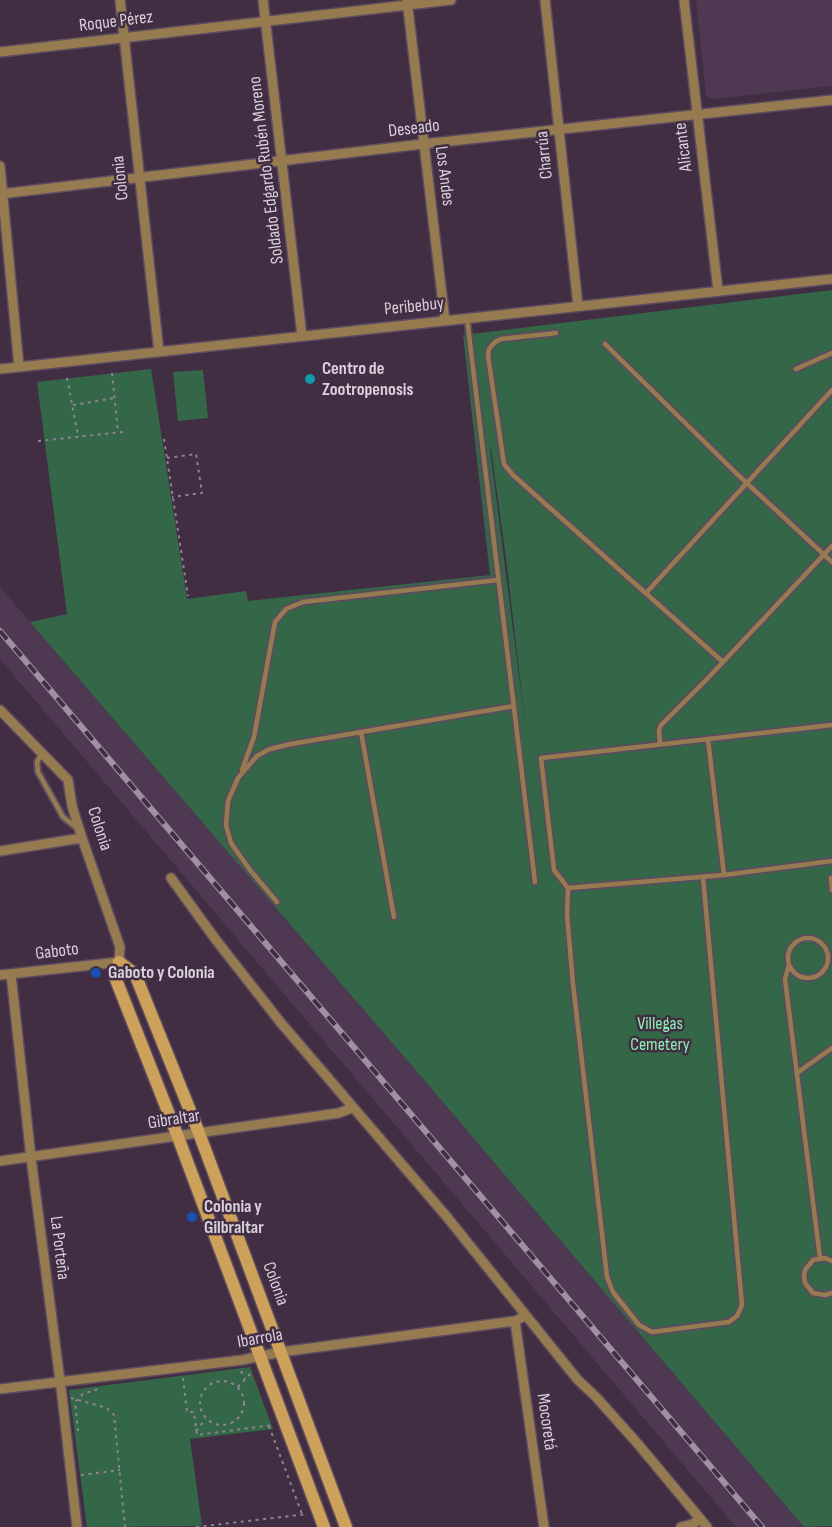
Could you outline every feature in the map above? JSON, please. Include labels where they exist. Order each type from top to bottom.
[{"type":"street","name":"Colonia","points":[[120,0],[159,352]]},
{"type":"street","name":"Soldado Edgardo Rubén Moreno","points":[[263,0],[302,336]]},
{"type":"street","name":"Roque Pérez","points":[[0,52],[266,22],[408,2],[451,0]]},
{"type":"street","name":"Charrúa","points":[[545,0],[578,306]]},
{"type":"street","name":"Alicante","points":[[684,0],[718,291]]},
{"type":"street","name":"Los Andes","points":[[408,2],[445,321]]},
{"type":"street","name":"Deseado","points":[[2,194],[423,144],[832,100]]},
{"type":"street","points":[[0,166],[19,367]]},
{"type":"street","name":"Peribebuy","points":[[0,369],[832,279]]},
{"type":"street","points":[[0,710],[7,723],[42,753]]},
{"type":"street","name":"Colonia","points":[[42,753],[70,785],[72,806],[119,941],[115,977],[178,1137],[324,1527]]},
{"type":"street","points":[[0,851],[81,834]]},
{"type":"street","points":[[171,878],[230,959],[281,1023],[332,1081],[351,1108],[447,1217],[577,1379],[638,1444],[707,1527]]},
{"type":"street","name":"Colonia","points":[[118,962],[135,974],[200,1133],[346,1527]]},
{"type":"street","name":"Gaboto","points":[[0,975],[118,962]]},
{"type":"street","name":"La Porteña","points":[[11,974],[31,1158],[77,1527]]},
{"type":"street","name":"Gibraltar","points":[[0,1161],[339,1113],[351,1108]]},
{"type":"street","name":"Ibarrola","points":[[0,1389],[260,1357],[281,1352],[515,1321],[525,1316]]},
{"type":"street","name":"Mocoretá","points":[[515,1321],[544,1527]]},
{"type":"street","points":[[681,1527],[693,1524],[699,1518]]},
{"type":"lane","points":[[467,318],[535,882]]},
{"type":"lane","points":[[556,333],[501,339],[489,349],[501,457],[507,470],[723,662]]},
{"type":"lane","points":[[605,344],[747,484],[832,562]]},
{"type":"lane","points":[[796,369],[832,353]]},
{"type":"lane","points":[[646,593],[832,390]]},
{"type":"lane","points":[[660,744],[660,725],[832,546]]},
{"type":"lane","points":[[278,902],[250,870],[231,843],[228,833],[228,801],[246,762],[254,737],[275,622],[286,609],[303,602],[498,580]]},
{"type":"lane","points":[[238,778],[257,756],[270,749],[514,706]]},
{"type":"lane","points":[[703,877],[742,1305],[737,1316],[729,1322],[652,1332],[639,1325],[613,1292],[607,1277],[573,984],[567,914],[568,888],[554,870],[541,758],[832,725]]},
{"type":"lane","points":[[361,732],[394,918]]},
{"type":"lane","points":[[708,738],[724,875]]},
{"type":"lane","points":[[42,753],[37,762],[38,772],[63,817],[81,834]]},
{"type":"lane","points":[[568,888],[724,875],[832,861]]},
{"type":"lane","points":[[831,878],[832,890]]},
{"type":"lane","points":[[789,965],[797,975],[810,978],[822,973],[830,955],[823,944],[812,938],[806,937],[794,942],[788,953],[789,965],[785,979],[820,1258]]},
{"type":"lane","points":[[797,1073],[832,1048]]},
{"type":"lane","points":[[832,1261],[820,1258],[813,1260],[805,1270],[805,1283],[813,1293],[819,1295],[832,1293]]},
{"type":"path","points":[[112,373],[118,432]]},
{"type":"path","points":[[67,378],[78,436]]},
{"type":"path","points":[[72,405],[115,398]]},
{"type":"path","points":[[38,441],[123,432]]},
{"type":"path","points":[[164,439],[188,596]]},
{"type":"path","points":[[167,458],[196,454],[202,493],[172,497]]},
{"type":"path","points":[[183,1378],[188,1412],[194,1412],[197,1435],[269,1426],[275,1422]]},
{"type":"path","points":[[218,1380],[238,1387],[244,1400],[242,1413],[238,1419],[226,1425],[212,1423],[206,1419],[202,1414],[199,1400],[205,1387],[218,1380]]},
{"type":"path","points":[[79,1441],[75,1407],[77,1399],[83,1394],[107,1388]]},
{"type":"path","points":[[62,1396],[107,1408],[114,1415],[125,1527]]},
{"type":"path","points":[[196,1431],[206,1419]]},
{"type":"path","points":[[269,1426],[302,1514]]},
{"type":"path","points":[[71,1477],[120,1470]]},
{"type":"path","points":[[196,1527],[318,1512]]},
{"type":"shaded area","points":[[696,0],[832,0],[832,86],[712,99],[706,96]]},
{"type":"shaded area","points":[[0,587],[804,1527],[736,1527],[0,659]]},
{"type":"green space","name":"Villegas Cemetery","points":[[832,290],[832,1526],[804,1527],[30,622],[67,614],[37,382],[151,369],[187,599],[246,591],[248,601],[490,575],[463,335]],"holes":[[[491,448],[507,566],[526,731]]]},
{"type":"green space","points":[[203,370],[208,418],[178,421],[173,372]]},
{"type":"green space","points":[[250,1367],[273,1429],[190,1439],[202,1526],[87,1527],[69,1390]]},
{"type":"railway","points":[[0,631],[762,1527]]},
{"type":"place","name":"Centro de Zootropenosis","points":[[310,379]]},
{"type":"place","name":"Gaboto y Colonia","points":[[96,973]]},
{"type":"place","name":"Colonia y Gilbraltar","points":[[192,1217]]}]
